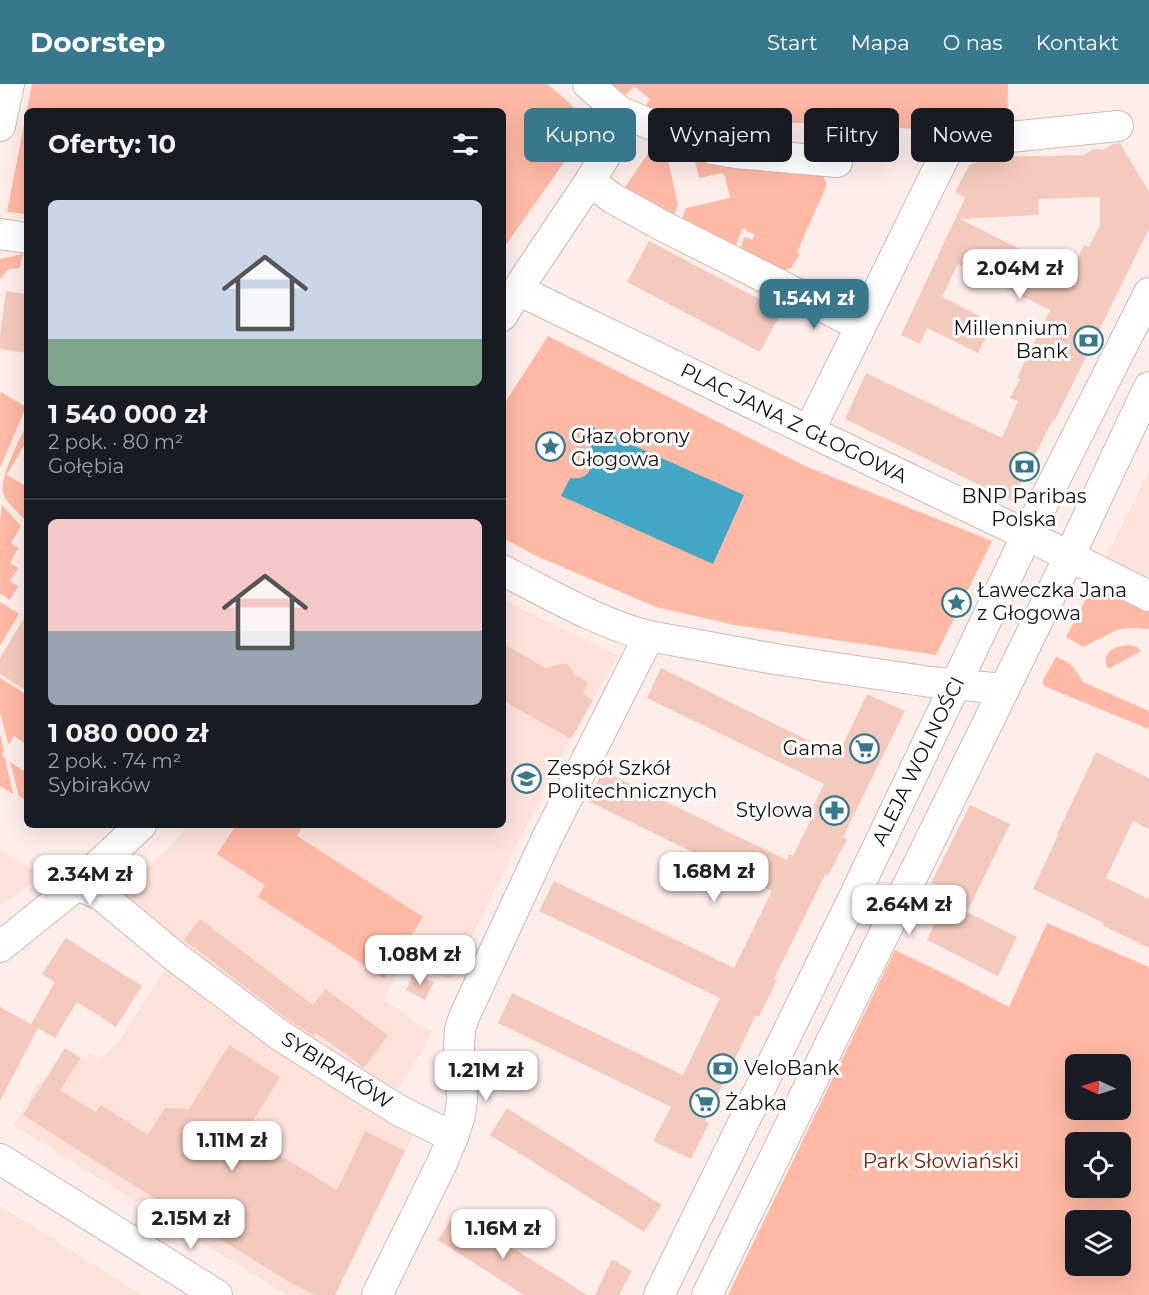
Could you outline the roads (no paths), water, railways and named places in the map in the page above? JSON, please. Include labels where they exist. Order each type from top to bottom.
[{"type":"street","points":[[0,126],[9,84]]},
{"type":"street","points":[[588,84],[615,108]]},
{"type":"street","points":[[636,119],[725,152],[804,159]]},
{"type":"street","points":[[809,431],[951,143],[1118,126]]},
{"type":"street","points":[[510,291],[601,162]]},
{"type":"street","points":[[590,181],[612,198],[672,231],[861,326]]},
{"type":"street","points":[[0,234],[24,238]]},
{"type":"street","name":"PLAC JANA Z GŁOGOWA","points":[[510,291],[1027,535],[1149,596]]},
{"type":"street","name":"ALEJA WOLNOŚCI","points":[[659,1295],[851,903],[1027,535],[1149,293]]},
{"type":"street","points":[[707,1295],[1070,557],[1149,387]]},
{"type":"street","points":[[506,572],[599,618],[649,636],[775,659],[955,685],[1004,689]]},
{"type":"street","points":[[377,1295],[441,1165],[460,1115],[462,1099],[460,1029],[464,1017],[547,838],[649,636]]},
{"type":"street","points":[[0,947],[77,885],[138,828]]},
{"type":"street","name":"SYBIRAKÓW","points":[[77,885],[101,895],[173,955],[281,1036],[400,1111],[453,1137]]},
{"type":"street","points":[[0,1159],[217,1295]]},
{"type":"water","points":[[592,427],[744,495],[713,564],[561,496],[570,478],[582,477],[592,466],[592,448],[586,441]]},
{"type":"place","name":"Millennium Bank","points":[[1089,340]]},
{"type":"place","name":"Głaz obrony Głogowa","points":[[550,447]]},
{"type":"place","name":"BNP Paribas Polska","points":[[1024,466]]},
{"type":"place","name":"Ławeczka Jana z Głogowa","points":[[956,602]]},
{"type":"place","name":"Gama","points":[[864,748]]},
{"type":"place","name":"Zespół Szkół Politechnicznych","points":[[526,779]]},
{"type":"place","name":"Stylowa","points":[[834,810]]},
{"type":"place","name":"VeloBank","points":[[723,1068]]},
{"type":"place","name":"Żabka","points":[[704,1103]]},
{"type":"park label","name":"Park Słowiański","points":[[941,1161]]}]
